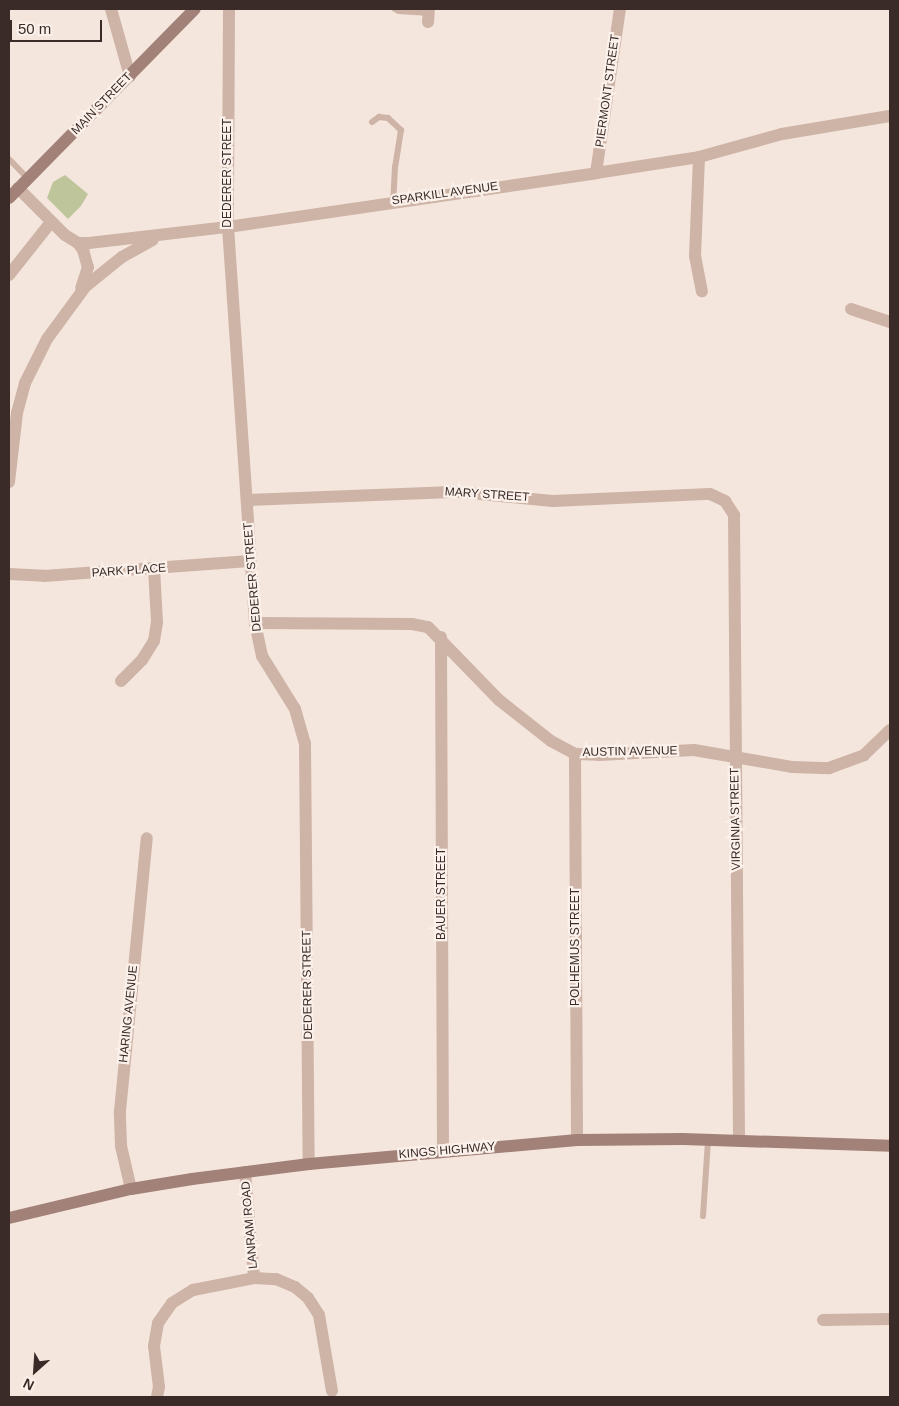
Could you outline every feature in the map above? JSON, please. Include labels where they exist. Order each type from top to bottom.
[{"type":"street","points":[[112,9],[130,76]]},
{"type":"street","name":"MAIN STREET","points":[[9,198],[195,9]]},
{"type":"street","name":"DEDERER STREET","points":[[229,9],[228,227],[247,500],[249,561],[255,623],[262,656],[295,709],[305,743],[309,1164]]},
{"type":"street","name":"PIERMONT STREET","points":[[596,173],[620,9]]},
{"type":"street","name":"SPARKILL AVENUE","points":[[78,243],[228,227],[699,157],[782,134],[890,116]]},
{"type":"street","points":[[699,157],[695,256],[702,291]]},
{"type":"street","points":[[18,188],[51,222],[65,235],[78,243],[83,250],[88,266],[78,295]]},
{"type":"street","points":[[9,276],[51,222]]},
{"type":"street","points":[[9,482],[17,413],[25,383],[47,339],[78,295],[95,277],[122,257],[166,235]]},
{"type":"street","points":[[851,309],[890,322]]},
{"type":"street","name":"MARY STREET","points":[[247,500],[459,492],[553,501],[710,494],[725,500]]},
{"type":"street","name":"VIRGINIA STREET","points":[[725,500],[734,515],[739,1141]]},
{"type":"street","name":"PARK PLACE","points":[[9,574],[44,576],[249,561]]},
{"type":"street","points":[[121,681],[142,660],[154,641],[157,622],[154,569]]},
{"type":"street","name":"AUSTIN AVENUE","points":[[255,623],[412,624],[428,627],[441,637],[499,700],[551,741],[575,754],[599,755],[694,750],[792,767],[829,768],[864,755],[890,730]]},
{"type":"street","name":"BAUER STREET","points":[[441,637],[443,1151]]},
{"type":"street","name":"POLHEMUS STREET","points":[[575,754],[577,1140]]},
{"type":"street","name":"HARING AVENUE","points":[[131,1189],[121,1146],[120,1112],[147,838]]},
{"type":"street","name":"KINGS HIGHWAY","points":[[9,1218],[131,1189],[246,1172],[443,1151],[577,1140],[708,1140],[890,1146]]},
{"type":"street","name":"LANRAM ROAD","points":[[246,1172],[254,1278]]},
{"type":"street","points":[[158,1397],[159,1387],[154,1346],[158,1323],[172,1303],[193,1290],[254,1278],[276,1279],[295,1287],[308,1298],[319,1315],[332,1391]]},
{"type":"street","points":[[822,1320],[890,1319]]},
{"type":"lane","points":[[395,9],[399,12],[429,14]]},
{"type":"lane","points":[[372,122],[379,118],[388,118],[401,130],[395,167],[393,201]]},
{"type":"lane","points":[[9,159],[28,179]]},
{"type":"lane","points":[[703,1216],[708,1140]]},
{"type":"green space","points":[[65,175],[88,194],[81,206],[68,219],[47,198],[53,182]]}]
